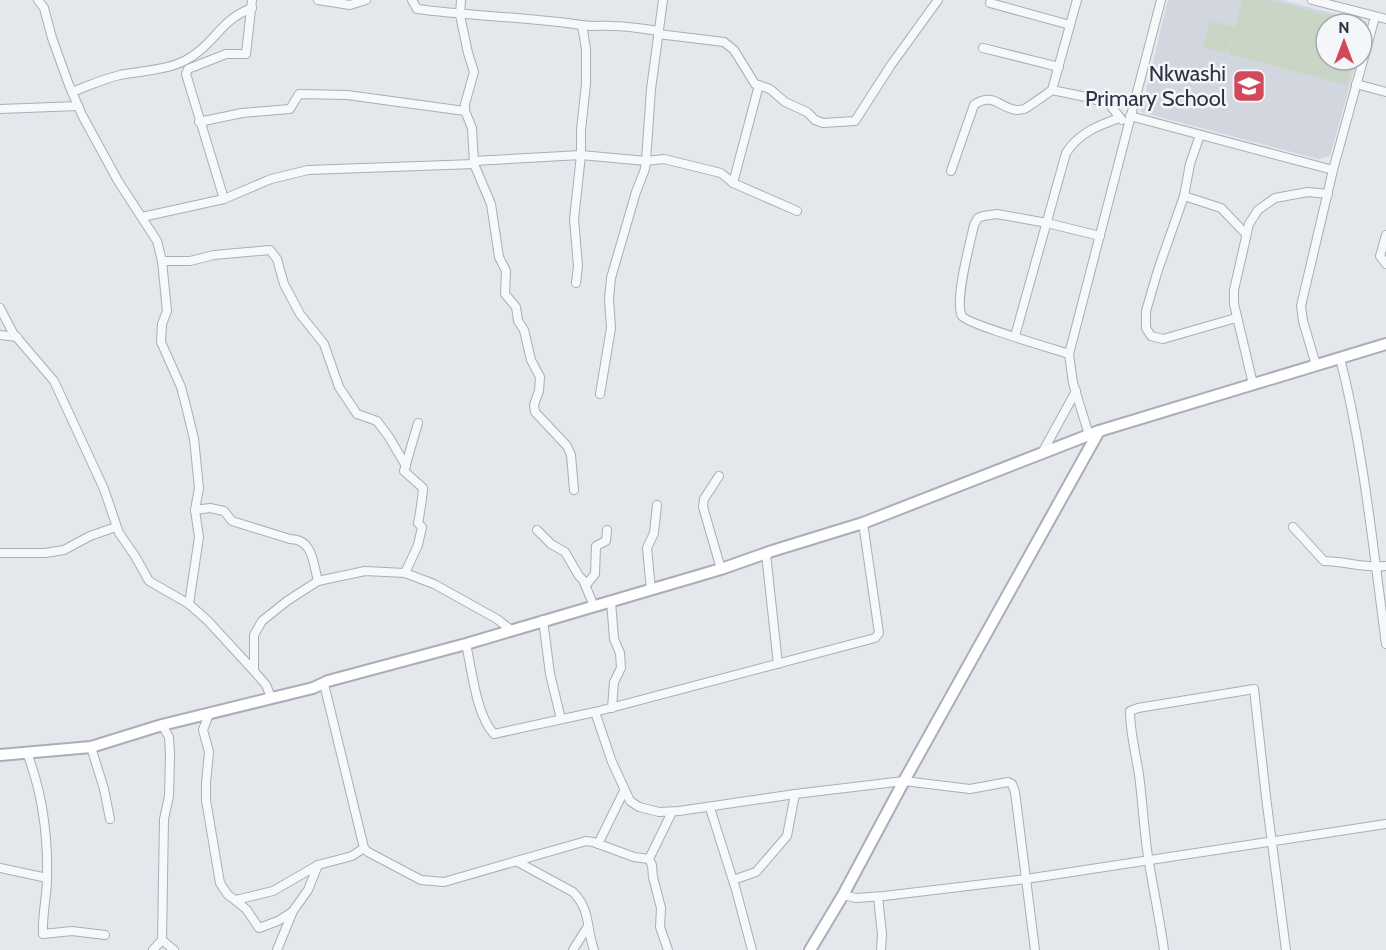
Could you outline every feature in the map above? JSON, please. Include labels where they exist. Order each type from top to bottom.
[{"type":"street","points":[[39,0],[44,8],[52,38],[78,106],[118,181],[157,241],[162,261],[167,311],[162,324],[161,342],[181,387],[194,439],[200,488],[195,510],[200,537],[189,604]]},
{"type":"street","points":[[318,0],[343,2],[350,5],[366,0]]},
{"type":"street","points":[[412,0],[417,9],[460,15],[502,16],[582,25],[615,26],[724,42],[734,50],[752,81],[770,89],[785,102],[807,112],[815,120],[823,123],[855,121],[891,64],[938,0]]},
{"type":"street","points":[[461,0],[460,15],[474,72],[465,104],[465,111],[472,128],[474,162],[491,204],[499,257],[506,271],[506,294],[516,307],[518,321],[524,330],[531,360],[540,377],[540,391],[534,405],[535,412],[567,446],[571,454],[574,490]]},
{"type":"street","points":[[600,394],[611,328],[609,299],[611,278],[636,192],[645,170],[651,90],[663,0]]},
{"type":"street","points":[[951,171],[974,105],[980,100],[988,99],[1015,110],[1024,108],[1052,90],[1077,0]]},
{"type":"street","points":[[1094,433],[1073,383],[1070,354],[1161,0]]},
{"type":"street","points":[[1312,0],[1339,3],[1386,20]]},
{"type":"street","points":[[990,3],[1070,24]]},
{"type":"street","points":[[72,92],[120,75],[162,70],[192,57],[227,21],[252,4]]},
{"type":"street","points":[[224,200],[186,74],[187,71],[226,54],[246,54],[252,4]]},
{"type":"street","points":[[1316,365],[1302,321],[1301,306],[1333,170],[1375,17]]},
{"type":"street","points":[[576,284],[578,266],[574,219],[586,84],[582,25]]},
{"type":"street","points":[[983,48],[1059,67]]},
{"type":"street","points":[[1356,84],[1386,92]]},
{"type":"street","points":[[733,183],[759,85]]},
{"type":"street","points":[[1052,90],[1109,104],[1129,128]]},
{"type":"street","points":[[199,122],[242,113],[290,109],[299,94],[347,95],[465,111]]},
{"type":"street","points":[[0,109],[78,106]]},
{"type":"street","points":[[1130,116],[1333,170]]},
{"type":"street","points":[[1015,336],[1066,153],[1082,134],[1119,118]]},
{"type":"street","points":[[1200,135],[1190,164],[1184,196],[1146,311],[1146,328],[1151,336],[1163,339],[1236,318]]},
{"type":"street","points":[[142,217],[224,200],[272,179],[308,170],[581,155],[646,161],[664,159],[695,165],[721,173],[733,183],[797,211]]},
{"type":"street","points":[[1253,384],[1248,354],[1236,318],[1234,290],[1249,224],[1258,210],[1275,198],[1308,192],[1328,194]]},
{"type":"street","points":[[1184,196],[1221,208],[1246,234]]},
{"type":"street","points":[[1070,354],[983,328],[967,321],[962,315],[958,300],[974,225],[978,218],[987,214],[997,214],[1047,223],[1100,237]]},
{"type":"street","points":[[1386,235],[1380,256],[1386,264]]},
{"type":"street","points":[[162,261],[189,261],[214,255],[270,250],[277,259],[284,284],[300,314],[324,344],[339,387],[357,414],[377,421],[406,466]]},
{"type":"street","points":[[0,308],[17,337],[54,381],[104,489],[116,526],[149,581],[189,604],[208,621],[266,685],[271,697]]},
{"type":"street","points":[[0,335],[17,337]]},
{"type":"street","points":[[0,755],[91,747],[162,725],[324,684],[651,590],[863,523],[1094,433],[1386,344]]},
{"type":"street","points":[[1340,358],[1353,410],[1386,644]]},
{"type":"street","points":[[1042,454],[1076,391]]},
{"type":"street","points":[[405,573],[418,545],[422,527],[418,523],[423,488],[404,474],[418,423]]},
{"type":"street","points":[[810,950],[843,895],[1094,433]]},
{"type":"street","points":[[719,476],[704,499],[703,507],[721,569]]},
{"type":"street","points":[[651,590],[647,548],[654,533],[657,505]]},
{"type":"street","points":[[195,510],[210,508],[224,511],[230,516],[231,521],[290,539],[298,539],[308,546],[318,581]]},
{"type":"street","points":[[466,644],[482,711],[488,727],[494,734],[612,708],[878,636],[863,523]]},
{"type":"street","points":[[0,554],[45,553],[64,550],[116,526]]},
{"type":"street","points":[[1293,527],[1323,561],[1386,566]]},
{"type":"street","points":[[537,530],[551,544],[565,552],[586,585],[594,606]]},
{"type":"street","points":[[586,585],[595,574],[596,546],[606,541],[607,530]]},
{"type":"street","points":[[766,554],[778,664]]},
{"type":"street","points":[[254,671],[254,635],[262,621],[318,581],[365,571],[405,573],[434,584],[497,619],[511,630]]},
{"type":"street","points":[[611,601],[614,639],[620,654],[621,668],[614,682],[612,708]]},
{"type":"street","points":[[543,620],[550,674],[561,719]]},
{"type":"street","points":[[324,684],[364,848],[368,852],[421,880],[431,882],[444,882],[586,841],[650,860]]},
{"type":"street","points":[[1164,950],[1149,862],[1139,776],[1130,728],[1130,711],[1254,689],[1286,950]]},
{"type":"street","points":[[595,712],[612,762],[630,801],[639,807],[659,812],[710,808],[795,794],[904,781],[970,789],[1008,782],[1012,784],[1015,792],[1035,950]]},
{"type":"street","points":[[209,714],[203,730],[209,752],[206,800],[220,883],[228,895],[246,909],[259,928],[278,921],[293,911]]},
{"type":"street","points":[[153,950],[162,940],[164,819],[170,796],[169,737],[162,725]]},
{"type":"street","points":[[91,747],[104,789],[110,819]]},
{"type":"street","points":[[27,753],[34,772],[43,813],[47,878],[43,934],[72,931],[105,935]]},
{"type":"street","points":[[598,844],[624,791]]},
{"type":"street","points":[[733,880],[756,872],[787,836],[795,794]]},
{"type":"street","points":[[710,808],[752,950]]},
{"type":"street","points":[[668,950],[660,927],[661,908],[650,860],[672,812]]},
{"type":"street","points":[[843,895],[856,898],[878,897],[1026,879],[1386,824]]},
{"type":"street","points":[[235,900],[273,891],[318,865],[351,856],[364,848]]},
{"type":"street","points":[[516,861],[573,892],[586,910],[594,950]]},
{"type":"street","points":[[277,950],[293,911],[308,890],[318,865]]},
{"type":"street","points":[[0,868],[47,878]]},
{"type":"street","points":[[878,897],[882,934],[881,950]]},
{"type":"street","points":[[573,950],[588,926]]},
{"type":"street","points":[[162,940],[174,950]]},
{"type":"shaded area","name":"Nkwashi Primary School","points":[[1168,0],[1281,0],[1328,12],[1314,12],[1314,72],[1354,72],[1330,156],[1318,159],[1141,112]]},
{"type":"green space","points":[[1242,0],[1268,0],[1316,12],[1314,72],[1351,72],[1347,85],[1228,54],[1234,31],[1226,53],[1202,47],[1211,21],[1235,27]]},
{"type":"place","name":"Nkwashi Primary School","points":[[1249,86]]}]
